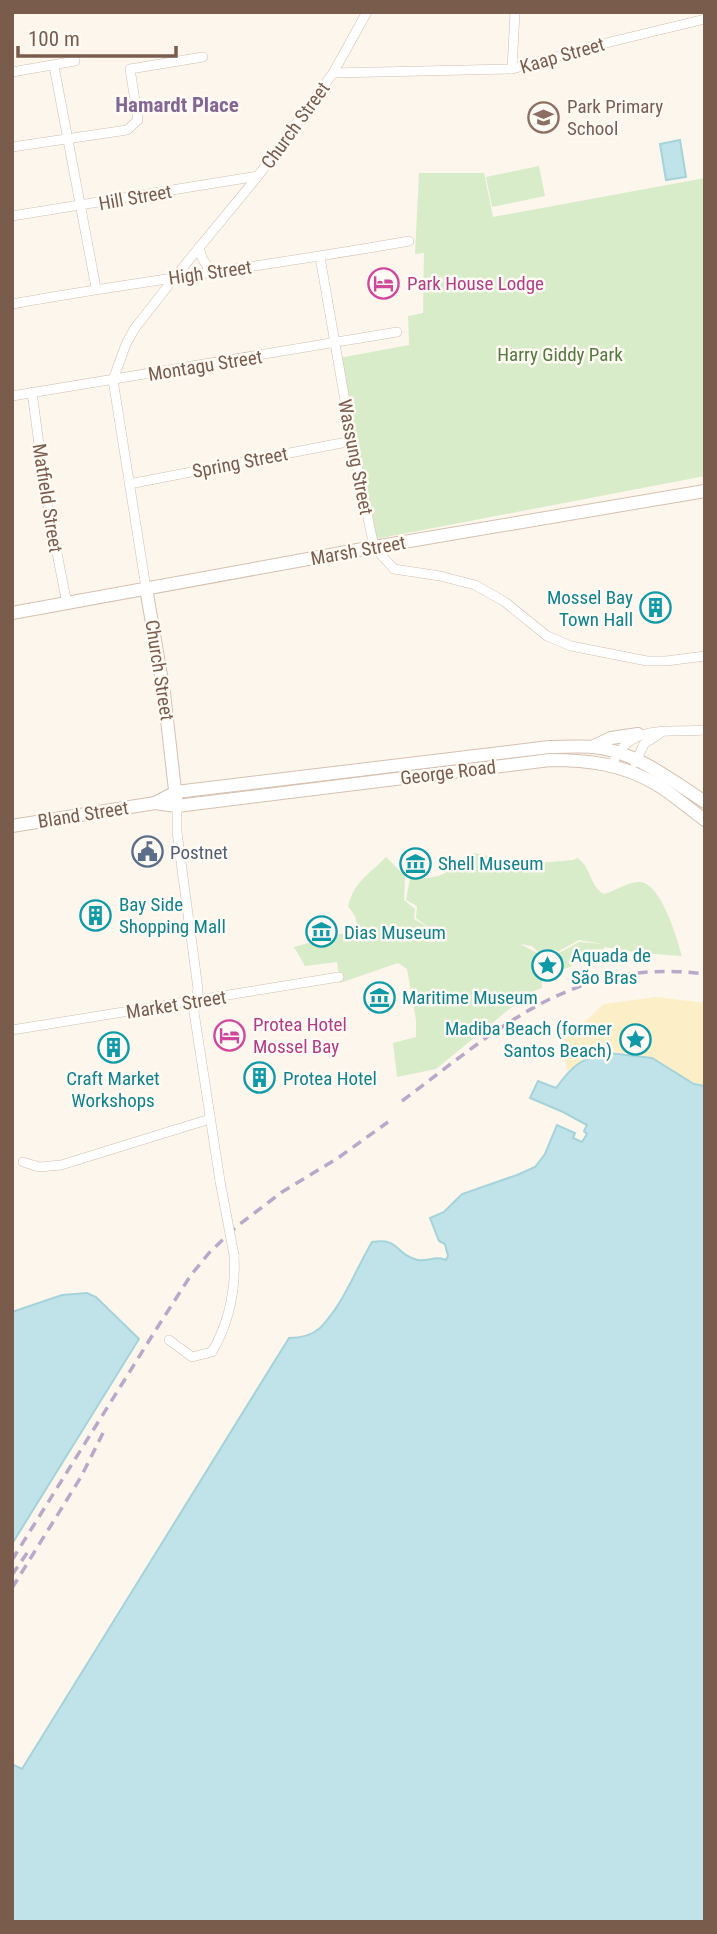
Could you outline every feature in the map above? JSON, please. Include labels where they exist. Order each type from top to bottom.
[{"type":"street","name":"Church Street","points":[[169,1340],[192,1357],[212,1352],[231,1307],[235,1275],[234,1255],[194,1012],[198,989],[177,832],[176,792],[164,693],[113,380],[135,328],[258,176],[333,73],[367,12]]},
{"type":"street","points":[[512,69],[515,12]]},
{"type":"street","name":"Kaap Street","points":[[333,73],[512,69],[705,19]]},
{"type":"street","points":[[12,146],[127,130],[138,120],[130,69],[203,57]]},
{"type":"street","points":[[12,72],[75,61]]},
{"type":"street","points":[[54,66],[96,288]]},
{"type":"street","name":"Hill Street","points":[[12,216],[258,176]]},
{"type":"street","name":"High Street","points":[[12,304],[96,288],[320,257],[409,241]]},
{"type":"street","points":[[199,247],[211,272]]},
{"type":"street","name":"Wassung Street","points":[[320,257],[352,441],[374,547]]},
{"type":"street","name":"Montagu Street","points":[[12,396],[397,332]]},
{"type":"street","name":"Matfield Street","points":[[32,393],[46,497],[67,604]]},
{"type":"street","name":"Spring Street","points":[[129,484],[352,441]]},
{"type":"street","name":"Marsh Street","points":[[12,613],[374,547],[705,491]]},
{"type":"street","points":[[374,547],[394,569],[458,580],[492,593],[558,642],[647,661],[705,656]]},
{"type":"street","points":[[592,747],[611,738],[705,730]]},
{"type":"street","points":[[634,766],[644,744],[660,733]]},
{"type":"street","points":[[614,759],[623,744],[638,734]]},
{"type":"street","name":"George Road","points":[[176,792],[549,747],[592,747],[614,759],[662,774],[705,802]]},
{"type":"street","name":"George Road","points":[[177,806],[550,760],[614,759]]},
{"type":"street","name":"George Road","points":[[634,766],[705,820]]},
{"type":"street","name":"Bland Street","points":[[155,803],[176,792]]},
{"type":"street","name":"Bland Street","points":[[12,826],[155,803],[177,806]]},
{"type":"street","name":"Market Street","points":[[12,1030],[339,977]]},
{"type":"street","points":[[23,1162],[39,1167],[61,1165],[210,1119]]},
{"type":"green space","points":[[539,166],[545,196],[492,207],[486,177]]},
{"type":"green space","name":"Harry Giddy Park","points":[[419,173],[484,173],[493,217],[705,178],[705,476],[376,539],[339,358],[409,345],[408,316],[423,313],[424,253],[415,254]]},
{"type":"green space","points":[[469,854],[527,864],[577,858],[585,866],[599,891],[604,894],[631,883],[648,885],[655,891],[667,913],[682,956],[604,947],[580,953],[571,967],[555,971],[541,963],[542,988],[529,993],[436,1069],[397,1077],[393,1043],[416,1037],[416,1020],[407,969],[398,963],[340,983],[337,962],[305,966],[294,947],[358,929],[355,916],[348,906],[351,897],[363,878],[386,857],[405,876],[404,900],[415,909],[414,919],[431,929],[416,918],[417,906],[406,900],[410,878],[441,875]],"holes":[[[579,940],[603,944],[579,942],[559,953],[545,951],[539,954],[520,944],[532,946],[538,952],[545,949],[559,951]]]},
{"type":"sand","name":"Madiba Beach (former Santos Beach)","points":[[656,997],[705,1003],[705,1086],[690,1081],[651,1058],[629,1053],[613,1052],[590,1056],[568,1072],[560,1044],[604,1004]]},
{"type":"water","points":[[680,140],[686,177],[666,180],[660,144]]},
{"type":"water","points":[[609,1053],[652,1058],[694,1084],[705,1086],[705,1922],[12,1922],[12,1764],[22,1769],[289,1338],[313,1333],[328,1319],[372,1242],[388,1242],[418,1260],[446,1260],[448,1256],[445,1244],[439,1241],[430,1218],[444,1212],[462,1194],[535,1167],[545,1154],[557,1125],[575,1133],[573,1138],[582,1142],[587,1134],[584,1131],[587,1125],[530,1098],[538,1081],[556,1088],[578,1064]]},
{"type":"water","points":[[87,1293],[96,1297],[139,1339],[12,1544],[12,1312],[62,1295]]},
{"type":"railway","points":[[402,1101],[506,1024],[577,987],[616,976],[658,972],[705,974]]},
{"type":"railway","points":[[12,1560],[191,1275],[209,1253],[236,1227],[282,1192],[338,1158],[388,1122]]},
{"type":"railway","points":[[12,1588],[81,1477],[103,1433]]},
{"type":"railway","points":[[12,1575],[27,1553]]},
{"type":"place","name":"Park Primary School","points":[[544,117]]},
{"type":"place","name":"Park House Lodge","points":[[384,283]]},
{"type":"place","name":"Mossel Bay Town Hall","points":[[656,608]]},
{"type":"place","name":"Postnet","points":[[147,852]]},
{"type":"place","name":"Shell Museum","points":[[415,863]]},
{"type":"place","name":"Bay Side Shopping Mall","points":[[96,915]]},
{"type":"place","name":"Dias Museum","points":[[321,932]]},
{"type":"place","name":"Aquada de São Bras","points":[[548,966]]},
{"type":"place","name":"Maritime Museum","points":[[379,997]]},
{"type":"place","name":"Protea Hotel Mossel Bay","points":[[230,1035]]},
{"type":"place","name":"Madiba Beach (former Santos Beach)","points":[[635,1039]]},
{"type":"place","name":"Craft Market Workshops","points":[[113,1047]]},
{"type":"place","name":"Protea Hotel","points":[[260,1078]]},
{"type":"district","name":"Hamardt Place","points":[[177,105]]}]
